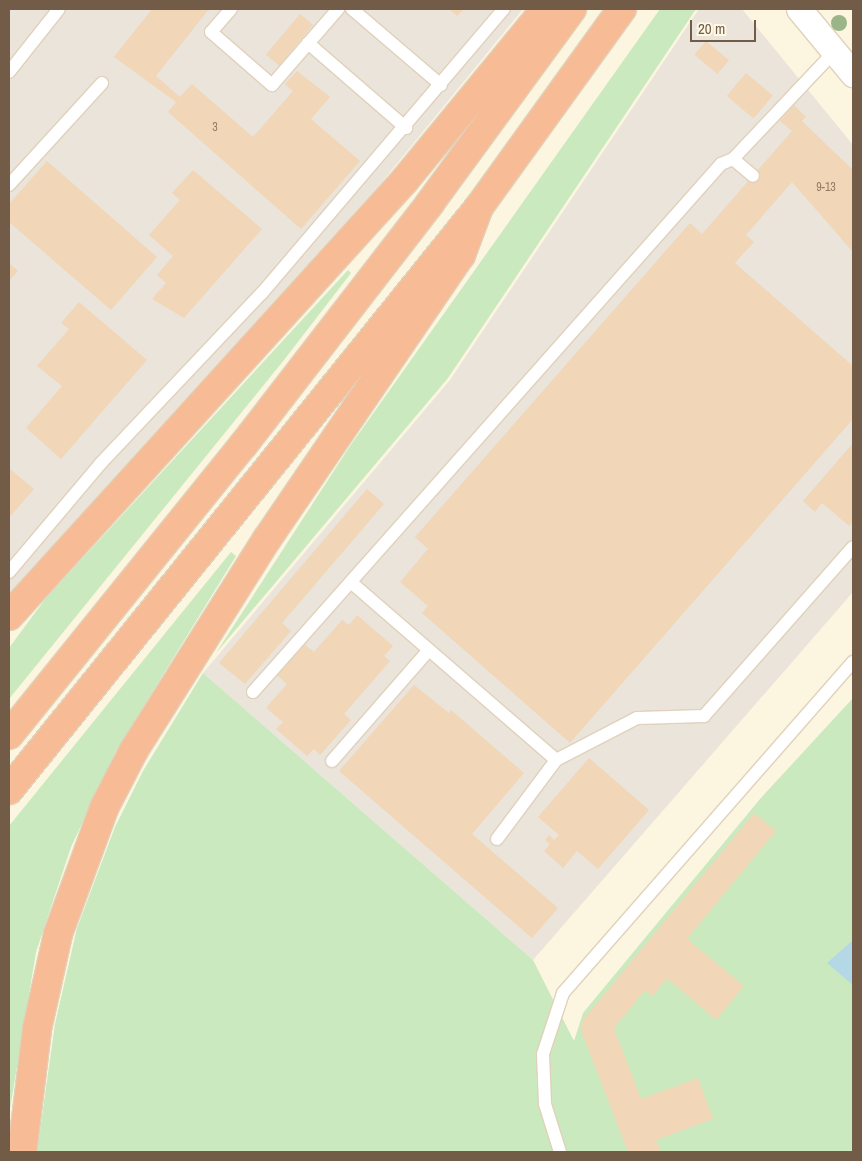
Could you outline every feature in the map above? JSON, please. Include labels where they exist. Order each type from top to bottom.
[{"type":"highway","points":[[9,616],[373,216],[542,12],[553,9]]},
{"type":"highway","points":[[9,735],[58,676],[424,211],[572,9]]},
{"type":"highway","points":[[9,790],[70,719],[479,207],[622,9]]},
{"type":"highway","points":[[22,1152],[37,1029],[58,934],[104,808],[134,750],[266,540],[461,255],[479,207]]},
{"type":"street","points":[[799,9],[853,74]]},
{"type":"lane","points":[[9,72],[59,9]]},
{"type":"lane","points":[[231,9],[211,32],[272,85],[338,9]]},
{"type":"lane","points":[[352,9],[441,85]]},
{"type":"lane","points":[[9,572],[101,463],[262,293],[406,128],[504,9]]},
{"type":"lane","points":[[308,44],[406,128]]},
{"type":"lane","points":[[253,692],[353,584],[721,164],[733,159],[834,52]]},
{"type":"lane","points":[[9,185],[102,82]]},
{"type":"lane","points":[[733,159],[753,176]]},
{"type":"lane","points":[[497,840],[556,760],[637,718],[704,716],[853,547]]},
{"type":"lane","points":[[353,584],[556,760]]},
{"type":"lane","points":[[332,760],[429,650]]},
{"type":"lane","points":[[560,1152],[545,1104],[543,1054],[563,993],[853,662]]},
{"type":"shaded area","points":[[9,9],[523,9],[382,182],[9,593]]},
{"type":"shaded area","points":[[699,9],[742,9],[853,145],[853,592],[533,960],[203,673],[450,380]]},
{"type":"green space","points":[[660,9],[696,9],[448,378],[216,653],[350,446]]},
{"type":"green space","points":[[348,270],[351,273],[284,360],[9,699],[9,648],[46,598]]},
{"type":"green space","points":[[231,552],[236,556],[116,751],[71,847],[36,952],[9,1115],[9,826]]},
{"type":"green space","points":[[203,673],[533,960],[574,1041],[583,1013],[760,799],[853,698],[853,1152],[37,1152],[55,1024],[77,928],[115,827],[143,771]]},
{"type":"water","points":[[853,940],[853,985],[827,963]]},
{"type":"building","points":[[152,9],[209,9],[156,76],[180,97],[192,84],[253,137],[293,91],[285,84],[297,71],[330,97],[311,119],[360,161],[301,229],[168,112],[176,102],[114,57]]},
{"type":"building","points":[[449,9],[464,9],[457,16]]},
{"type":"building","points":[[300,14],[313,25],[279,66],[266,55]]},
{"type":"building","points":[[706,41],[729,60],[717,74],[694,55]]},
{"type":"building","points":[[746,73],[773,95],[754,118],[727,96]]},
{"type":"building","points":[[794,105],[806,117],[802,121],[853,170],[853,252],[792,182],[746,235],[754,242],[735,263],[853,366],[853,419],[570,743],[422,613],[428,606],[400,582],[428,549],[415,537],[690,223],[702,234],[792,131],[780,121]]},
{"type":"building","points":[[47,161],[157,257],[111,310],[9,222],[9,204]]},
{"type":"building","points":[[193,170],[262,229],[184,318],[152,299],[166,283],[157,275],[173,256],[149,235],[180,200],[172,193]]},
{"type":"building","points":[[9,263],[18,271],[9,281]]},
{"type":"building","points":[[79,302],[147,360],[61,459],[26,428],[62,386],[37,366],[69,329],[61,323]]},
{"type":"building","points":[[853,443],[853,521],[849,526],[822,503],[815,512],[803,501]]},
{"type":"building","points":[[9,468],[34,489],[9,518]]},
{"type":"building","points":[[367,489],[384,504],[282,623],[291,631],[245,684],[219,663]]},
{"type":"building","points":[[357,615],[393,646],[384,656],[390,661],[344,714],[351,720],[320,755],[314,749],[307,756],[276,729],[283,722],[266,708],[287,684],[277,675],[304,644],[314,652],[342,620],[349,625]]},
{"type":"building","points":[[414,685],[449,713],[451,710],[524,773],[472,834],[558,908],[532,938],[339,771]]},
{"type":"building","points":[[589,758],[649,810],[598,869],[577,851],[563,868],[544,851],[550,844],[545,840],[549,835],[554,840],[559,835],[538,817]]},
{"type":"building","points":[[754,813],[776,831],[687,939],[744,986],[716,1020],[667,978],[652,997],[645,990],[614,1028],[641,1099],[698,1078],[713,1119],[656,1140],[661,1152],[628,1152],[581,1030],[583,1020]]}]
